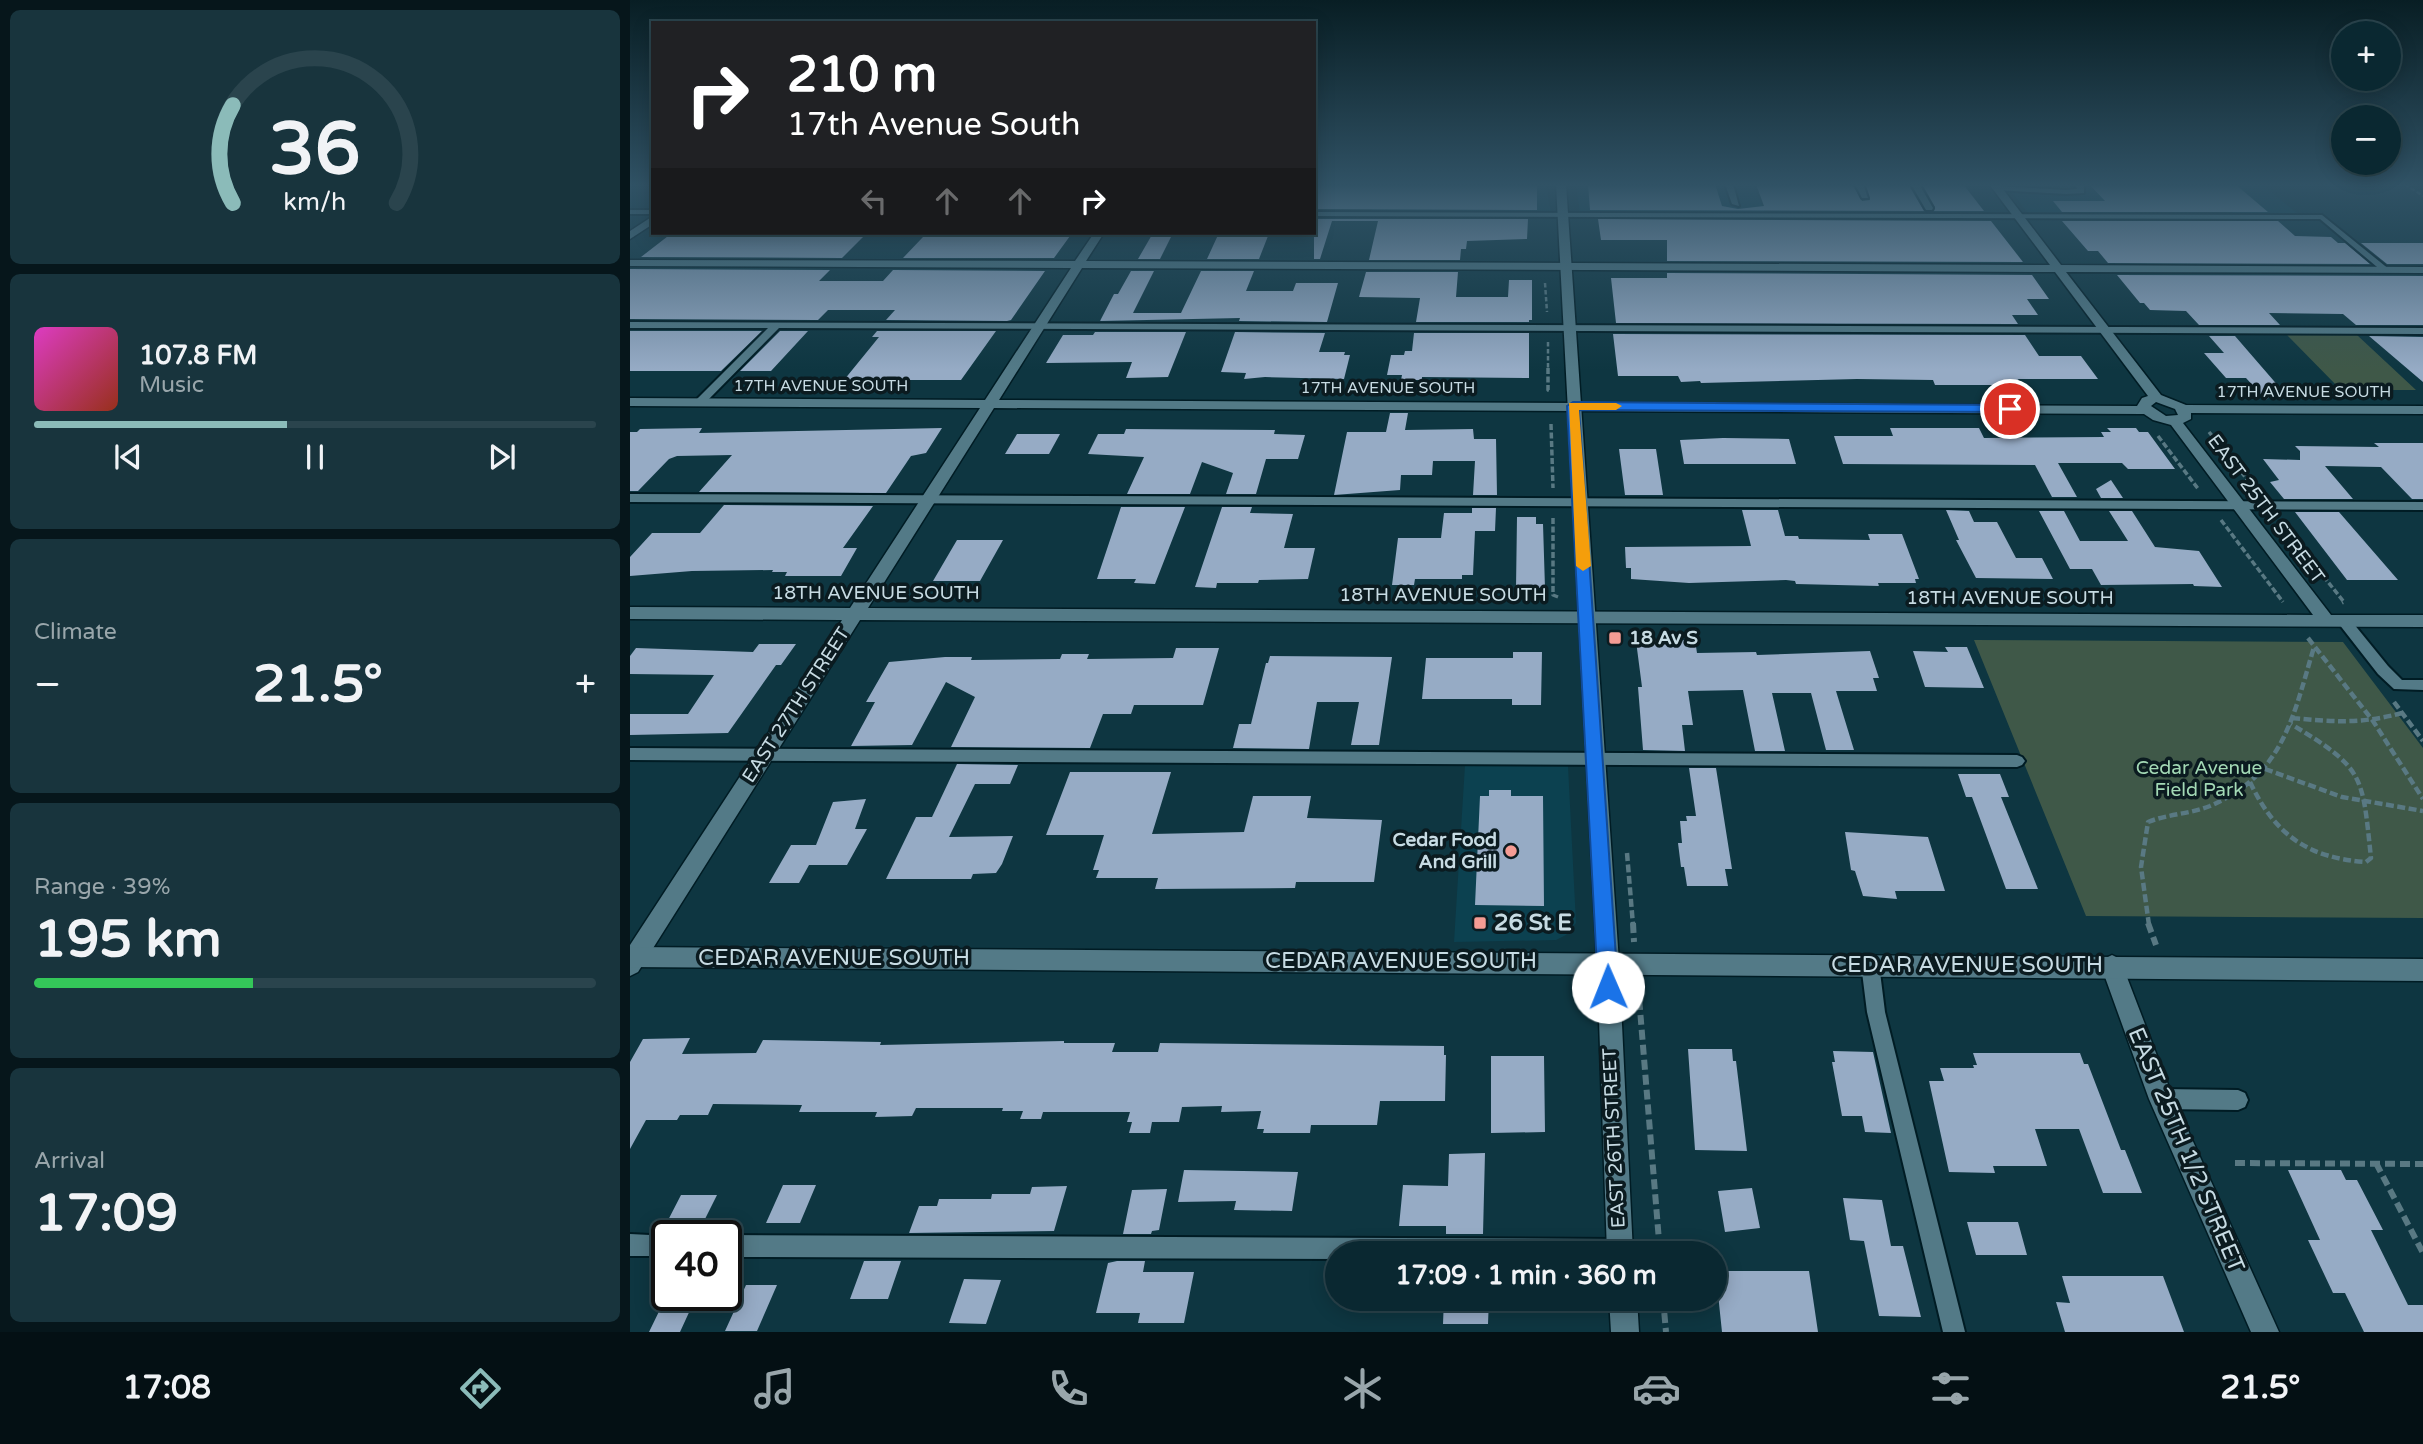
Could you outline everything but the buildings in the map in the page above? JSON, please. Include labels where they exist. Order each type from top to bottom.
[{"type":"street","name":"EAST 27TH STREET","points":[[632,960],[1089,246]]},
{"type":"street","name":"EAST 26TH STREET","points":[[1565,246],[1608,962],[1620,1241]]},
{"type":"street","points":[[2040,246],[2156,398]]},
{"type":"street","points":[[630,263],[2423,270]]},
{"type":"street","points":[[2156,398],[2169,400],[2180,415],[2155,417],[2146,410],[2144,403],[2156,398]]},
{"type":"street","name":"17TH AVENUE SOUTH","points":[[630,402],[2146,410]]},
{"type":"street","name":"17TH AVENUE SOUTH","points":[[2180,415],[2423,410]]},
{"type":"street","name":"EAST 25TH STREET","points":[[2180,415],[2239,505],[2326,620]]},
{"type":"street","name":"18TH AVENUE SOUTH","points":[[630,613],[2423,621]]},
{"type":"street","name":"CEDAR AVENUE SOUTH","points":[[632,960],[1608,962],[2423,970]]},
{"type":"street","name":"EAST 25TH 1/2 STREET","points":[[2112,966],[2161,1099],[2265,1332]]},
{"type":"street","points":[[1624,1311],[1625,1332]]},
{"type":"lane","points":[[2357,246],[2386,270]]},
{"type":"lane","points":[[630,325],[2423,331]]},
{"type":"lane","points":[[700,402],[777,325]]},
{"type":"lane","points":[[630,498],[2423,506]]},
{"type":"lane","points":[[2344,621],[2383,670],[2399,685],[2423,685]]},
{"type":"lane","points":[[630,754],[1595,761],[2017,761]]},
{"type":"lane","points":[[1870,964],[1876,1012],[1954,1332]]},
{"type":"lane","points":[[2161,1099],[2238,1100]]},
{"type":"lane","points":[[630,1245],[651,1245]]},
{"type":"lane","points":[[742,1246],[1325,1250]]},
{"type":"path","points":[[2306,634],[2373,721],[2423,799]]},
{"type":"path","points":[[2167,967],[2152,937],[2143,901],[2143,838],[2148,822],[2164,814],[2188,813],[2211,806],[2250,782],[2265,769],[2277,755],[2292,721],[2314,647]]},
{"type":"path","points":[[2292,721],[2350,723],[2373,721],[2403,713]]},
{"type":"path","points":[[2250,782],[2258,803],[2283,834],[2321,856],[2348,862],[2366,862],[2371,858],[2357,776],[2339,755],[2292,721]]},
{"type":"path","points":[[2265,769],[2286,778],[2388,808],[2423,811]]},
{"type":"path","points":[[2235,1163],[2423,1164]]},
{"type":"path","points":[[2376,1163],[2423,1253]]},
{"type":"path","points":[[1665,1311],[1666,1332]]},
{"type":"shaded area","points":[[1465,765],[1568,766],[1576,923],[1566,935],[1556,940],[1454,942]]},
{"type":"green space","points":[[2287,335],[2357,335],[2416,390],[2341,390]]},
{"type":"green space","name":"Cedar Avenue Field Park","points":[[1974,640],[2343,642],[2423,748],[2423,918],[2086,916]]},
{"type":"slow traffic","points":[[1583,566],[1573,406],[1616,406]]},
{"type":"place","name":"18 Av S","points":[[1615,638]]},
{"type":"place","name":"Cedar Food And Grill","points":[[1511,851]]},
{"type":"place","name":"26 St E","points":[[1480,923]]},
{"type":"route","points":[[1608,987],[1573,406],[2010,409]]}]
